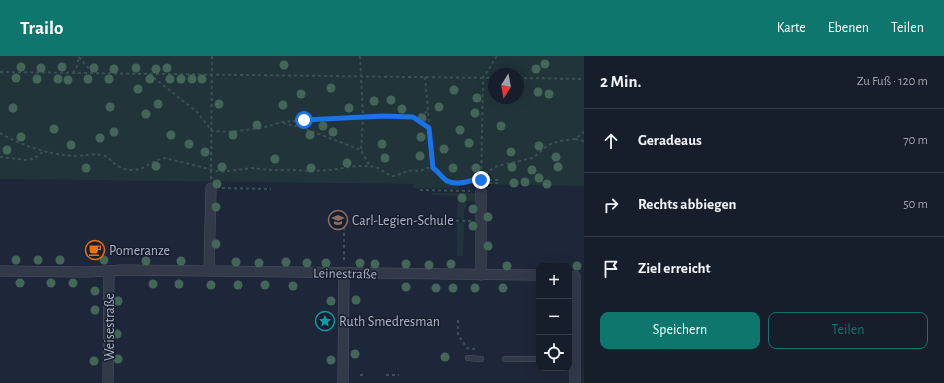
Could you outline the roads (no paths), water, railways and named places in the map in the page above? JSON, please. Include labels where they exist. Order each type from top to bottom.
[{"type":"street","points":[[480,275],[482,184]]},
{"type":"street","points":[[210,188],[210,271]]},
{"type":"street","name":"Leinestraße","points":[[0,271],[210,271],[536,275]]},
{"type":"street","name":"Weisestraße","points":[[108,383],[109,271]]},
{"type":"street","points":[[343,383],[344,273]]},
{"type":"street","points":[[576,276],[572,359],[576,383]]},
{"type":"lane","points":[[468,358],[481,359]]},
{"type":"lane","points":[[505,359],[536,359]]},
{"type":"place","name":"Carl-Legien-Schule","points":[[338,220]]},
{"type":"place","name":"Pomeranze","points":[[95,250]]},
{"type":"place","name":"Ruth Smedresman","points":[[325,321]]}]
